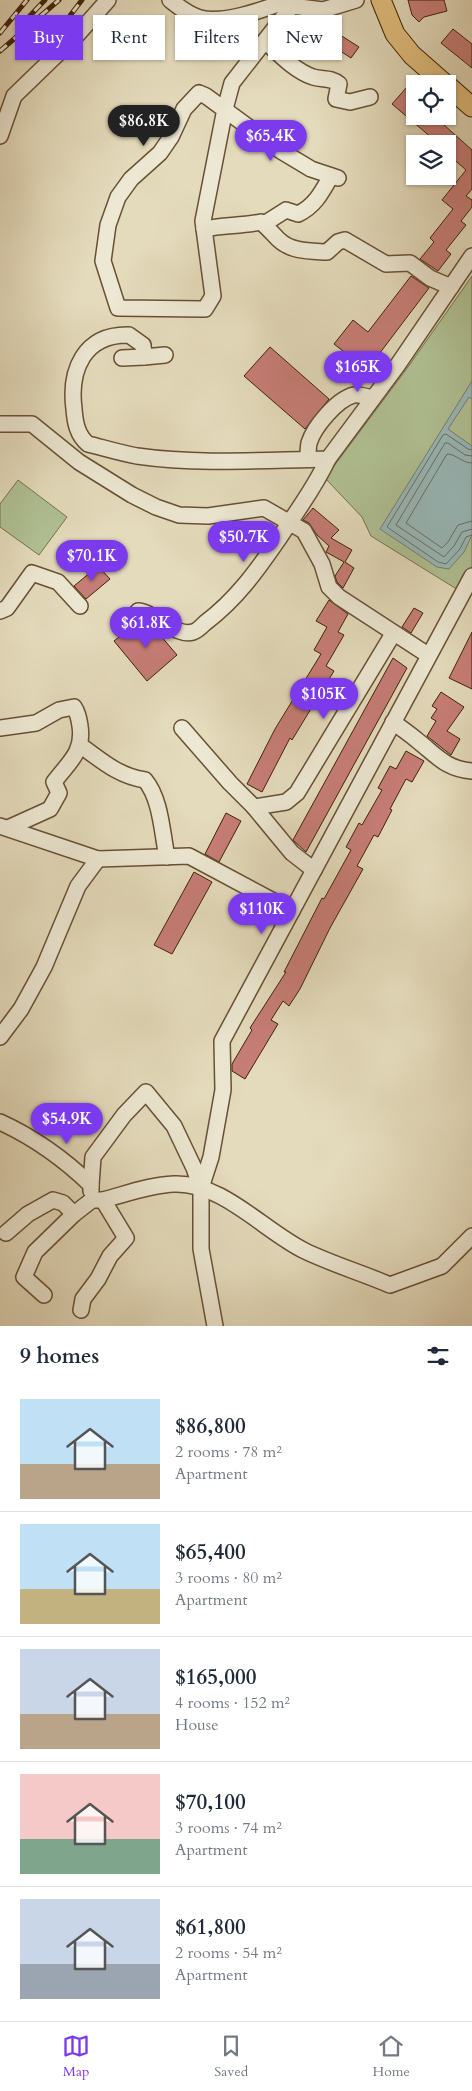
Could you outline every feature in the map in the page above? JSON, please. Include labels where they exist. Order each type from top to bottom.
[{"type":"main road","points":[[381,0],[395,34],[412,56],[434,75]]},
{"type":"main road","points":[[456,93],[472,107]]},
{"type":"street","points":[[0,136],[14,96],[77,35],[108,0]]},
{"type":"street","points":[[170,0],[187,12],[212,20],[263,10],[284,2],[292,6],[323,10],[356,0]]},
{"type":"street","points":[[264,224],[286,210],[298,214],[309,209],[334,177],[311,169],[281,151],[225,109],[199,93],[184,109],[171,137],[160,153],[131,178],[118,198],[108,225],[102,261],[118,308],[205,309],[213,296],[203,220],[225,109],[232,83],[292,6]]},
{"type":"street","points":[[265,41],[301,71],[314,77],[334,79],[339,84],[336,99],[350,102],[370,97]]},
{"type":"street","points":[[204,229],[219,226],[241,226],[261,222],[279,240],[294,250],[327,252],[338,242],[345,240],[386,264],[410,263],[430,278],[451,287]]},
{"type":"street","points":[[138,611],[146,612],[178,632],[193,632],[234,598],[257,570],[316,486],[328,458],[373,398],[472,256]]},
{"type":"street","points":[[144,357],[143,345],[135,338],[123,335],[106,338],[95,344],[81,359],[73,382],[73,402],[79,433],[88,444],[135,456],[174,460],[328,458]]},
{"type":"street","points":[[122,358],[165,355]]},
{"type":"street","points":[[308,459],[309,442],[324,417],[335,406],[355,394],[373,398]]},
{"type":"street","points":[[0,424],[32,424],[79,462],[132,495],[156,507],[179,515],[208,516],[264,508],[290,522],[304,531],[322,564],[329,587],[339,597],[428,656]]},
{"type":"street","points":[[0,611],[7,608],[32,573],[58,582],[80,606]]},
{"type":"street","points":[[200,1188],[211,1157],[223,1090],[222,1041],[472,576]]},
{"type":"street","points":[[254,807],[286,802],[297,793],[393,634]]},
{"type":"street","points":[[0,728],[36,723],[59,710],[74,707],[78,713],[82,738],[78,750],[54,782],[59,793],[50,809],[4,827]]},
{"type":"street","points":[[393,722],[441,761],[458,770],[472,771]]},
{"type":"street","points":[[182,728],[230,784],[254,807],[292,853],[314,870]]},
{"type":"street","points":[[80,745],[115,770],[130,778],[145,780],[150,786],[159,814],[167,857]]},
{"type":"street","points":[[4,827],[98,859],[189,856],[292,911]]},
{"type":"street","points":[[1,1033],[44,968],[78,886],[98,859]]},
{"type":"street","points":[[81,1310],[83,1298],[98,1279],[110,1256],[126,1238],[97,1200],[91,1184],[92,1156],[124,1115],[146,1092],[174,1126],[194,1168],[200,1188],[201,1249],[215,1326]]},
{"type":"street","points":[[0,1122],[23,1132],[91,1184]]},
{"type":"street","points":[[44,1295],[24,1277],[35,1252],[74,1214],[97,1200],[175,1184],[200,1188],[234,1204],[304,1250],[390,1284],[442,1266],[472,1236]]},
{"type":"street","points":[[6,1232],[28,1214],[53,1200],[63,1203],[74,1214]]},
{"type":"green space","points":[[472,276],[472,576],[466,585],[455,588],[371,536],[362,517],[325,478],[408,367]]},
{"type":"green space","points":[[18,480],[67,517],[39,555],[0,527],[0,504]]},
{"type":"water","points":[[472,381],[472,399],[469,397],[448,429],[472,446],[472,535],[464,552],[449,569],[437,567],[380,529]]},
{"type":"building","points":[[408,0],[444,0],[447,11],[424,17],[419,22],[412,15]]},
{"type":"building","points":[[453,29],[472,44],[472,68],[441,43]]},
{"type":"building","points":[[342,36],[359,47],[351,58],[342,52]]},
{"type":"building","points":[[406,88],[406,116],[392,104]]},
{"type":"building","points":[[417,125],[444,125],[455,135],[428,135]]},
{"type":"building","points":[[456,136],[472,150],[472,189],[466,196],[472,200],[472,207],[461,221],[466,225],[446,250],[451,254],[438,271],[420,259],[434,242],[430,238],[453,209],[442,200],[456,185],[466,170],[456,161]]},
{"type":"building","points":[[411,276],[429,288],[367,370],[334,344],[353,320],[368,332]]},
{"type":"building","points":[[270,347],[329,399],[305,429],[244,376]]},
{"type":"building","points":[[313,508],[339,530],[331,538],[352,550],[345,562],[354,568],[343,588],[337,582],[335,576],[344,562],[326,552],[329,546],[317,535],[309,523],[303,520]]},
{"type":"building","points":[[98,566],[110,579],[86,599],[74,586]]},
{"type":"building","points":[[329,600],[348,614],[338,632],[344,635],[326,666],[334,671],[292,740],[290,738],[262,792],[247,784],[275,729],[321,654],[314,650],[327,627],[316,621]]},
{"type":"building","points":[[414,608],[423,613],[411,633],[402,627]]},
{"type":"building","points":[[139,621],[154,628],[177,655],[147,681],[114,641]]},
{"type":"building","points":[[472,632],[472,689],[449,678]]},
{"type":"building","points":[[393,658],[407,668],[306,852],[293,840]]},
{"type":"building","points":[[441,692],[464,707],[447,731],[460,739],[451,755],[427,736],[436,721],[431,718],[437,709],[432,706]]},
{"type":"building","points":[[406,751],[424,761],[412,782],[406,779],[378,837],[374,835],[357,866],[363,869],[330,928],[300,989],[289,1006],[283,1001],[271,1020],[278,1024],[245,1079],[232,1071],[232,1064],[252,1030],[250,1028],[286,972],[284,972],[322,898],[324,899],[351,850],[346,847],[359,823],[362,825],[382,790],[378,788],[390,766],[396,769]]},
{"type":"building","points":[[226,813],[241,821],[219,862],[205,854]]},
{"type":"building","points":[[194,872],[212,882],[172,954],[154,945]]},
{"type":"railway","points":[[0,33],[27,0]]},
{"type":"railway","points":[[31,15],[45,0]]},
{"type":"railway","points":[[0,51],[59,0]]},
{"type":"railway","points":[[70,15],[82,0]]}]
